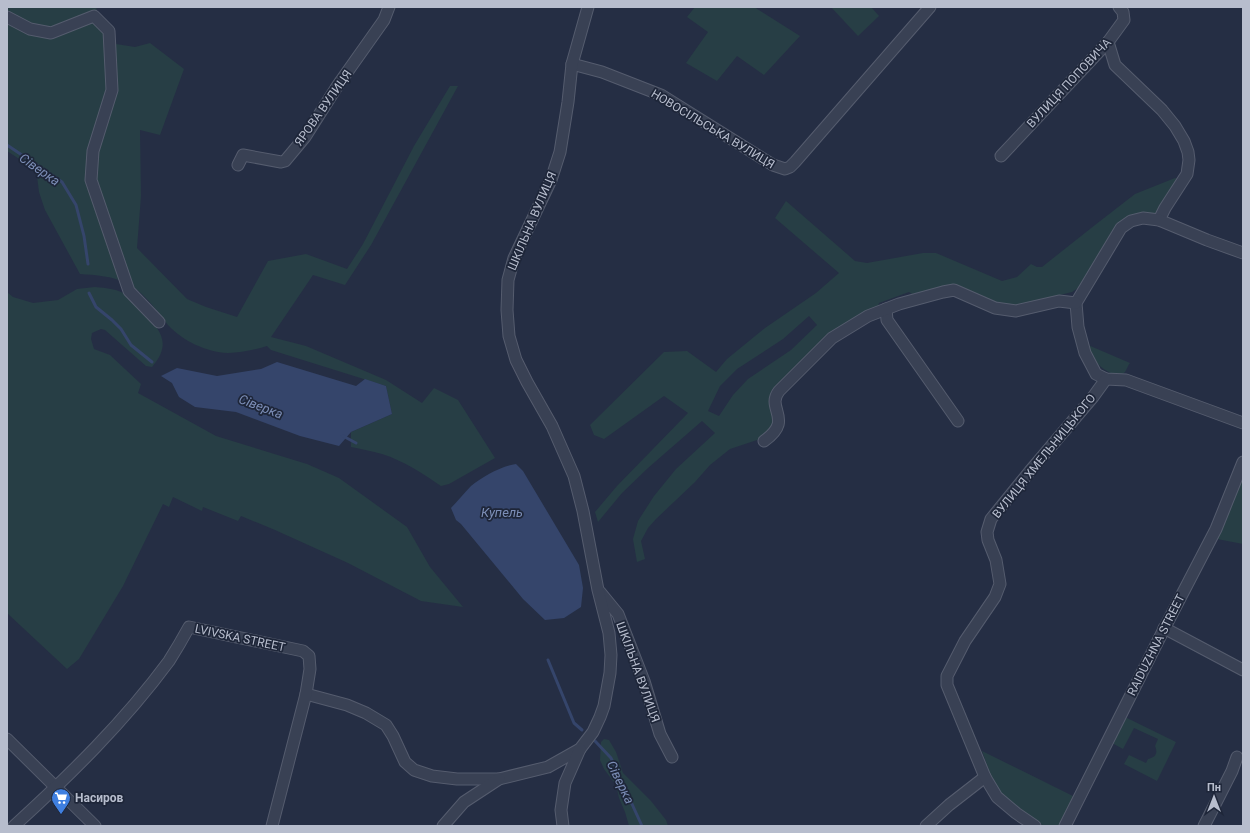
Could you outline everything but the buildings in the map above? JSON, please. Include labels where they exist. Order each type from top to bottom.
[{"type":"street","name":"ЯРОВА ВУЛИЦЯ","points":[[238,165],[243,155],[281,162],[285,161],[305,137],[338,85],[384,20],[389,7]]},
{"type":"street","name":"ШКІЛЬНА ВУЛИЦЯ","points":[[306,694],[347,705],[386,725],[393,736],[404,762],[414,770],[432,776],[458,779],[499,779],[548,767],[580,749],[593,732],[600,717],[604,706],[610,673],[611,655],[609,633],[598,590],[583,511],[574,476],[552,426],[516,360],[509,336],[507,310],[508,280],[514,258],[551,180],[560,152],[572,64],[588,7]]},
{"type":"street","name":"НОВОСІЛЬСЬКА ВУЛИЦЯ","points":[[572,64],[602,72],[661,95],[773,165],[785,169],[790,167],[795,162],[930,7]]},
{"type":"street","name":"ВУЛИЦЯ ПОПОВИЧА","points":[[1001,156],[1108,42],[1124,20],[1123,12],[1119,7]]},
{"type":"street","points":[[7,17],[30,29],[51,33],[94,16],[109,31],[112,90],[93,151],[91,180],[129,291],[159,322]]},
{"type":"street","points":[[1108,42],[1115,65],[1162,110],[1175,126],[1184,141],[1188,152],[1189,160],[1187,174],[1159,220]]},
{"type":"street","points":[[1243,252],[1159,220],[1143,218],[1131,221],[1121,228],[1076,303],[1078,327],[1085,353],[1096,374],[1106,379],[1126,380],[1243,423]]},
{"type":"street","points":[[764,441],[778,428],[778,414],[775,400],[779,391],[832,338],[868,316],[899,304],[954,290],[995,308],[1016,311],[1060,301],[1076,303]]},
{"type":"street","points":[[886,309],[887,320],[958,421]]},
{"type":"street","name":"ВУЛИЦЯ ХМЕЛЬНИЦЬКОГО","points":[[1035,826],[997,797],[985,777],[947,684],[947,676],[965,641],[995,597],[1000,584],[996,560],[988,540],[987,532],[991,519],[1106,379]]},
{"type":"street","name":"RAIDUZHNA STREET","points":[[1065,826],[1164,628],[1216,529],[1243,462]]},
{"type":"street","name":"ШКІЛЬНА ВУЛИЦЯ","points":[[598,590],[618,614],[644,681],[660,734],[672,757]]},
{"type":"street","name":"LVIVSKA STREET","points":[[14,826],[56,788],[121,720],[169,660],[189,627],[303,651],[309,656],[310,669],[306,694],[272,826]]},
{"type":"street","points":[[1164,628],[1243,670]]},
{"type":"street","points":[[7,739],[95,826]]},
{"type":"street","points":[[563,826],[561,810],[565,783],[580,749]]},
{"type":"street","points":[[1204,826],[1232,771],[1237,757]]},
{"type":"street","points":[[926,826],[949,805],[985,777]]},
{"type":"street","points":[[443,826],[464,802],[499,779]]},
{"type":"shaded area","points":[[7,7],[96,7],[104,33],[116,44],[135,47],[150,43],[184,69],[160,135],[140,130],[141,196],[137,248],[187,299],[237,317],[268,261],[306,254],[347,269],[363,244],[414,146],[450,86],[458,86],[371,245],[345,285],[313,275],[271,337],[306,346],[386,380],[422,403],[434,388],[458,400],[495,458],[449,484],[441,486],[398,460],[378,453],[351,447],[351,432],[392,414],[386,386],[271,350],[267,346],[233,353],[203,348],[188,341],[174,331],[145,297],[128,284],[123,281],[98,275],[80,274],[45,210],[39,192],[37,176],[30,166],[7,151]]},
{"type":"shaded area","points":[[695,7],[754,7],[800,36],[764,75],[737,56],[717,81],[686,63],[708,32],[687,17]]},
{"type":"shaded area","points":[[831,7],[871,7],[879,16],[858,36]]},
{"type":"shaded area","points":[[1175,178],[1181,179],[1158,212],[1120,224],[1113,230],[1081,286],[1072,292],[1016,306],[996,303],[964,288],[953,285],[912,294],[909,292],[879,303],[878,308],[777,389],[775,427],[760,439],[730,449],[710,465],[695,482],[656,519],[648,528],[641,541],[645,559],[637,562],[633,539],[638,521],[654,496],[676,469],[715,433],[702,421],[622,493],[598,522],[595,512],[617,486],[688,413],[664,396],[604,439],[594,435],[590,425],[664,352],[687,351],[716,372],[727,359],[765,328],[816,293],[839,273],[775,218],[786,201],[855,261],[867,263],[923,253],[936,253],[1002,281],[1017,277],[1031,264],[1037,267],[1042,267],[1135,194]],"holes":[[[809,316],[817,325],[791,350],[748,379],[733,395],[719,416],[708,411],[720,386],[737,369],[783,339]]]},
{"type":"shaded area","points":[[95,287],[117,290],[128,296],[155,325],[162,338],[162,351],[152,367],[146,366],[105,330],[101,329],[92,333],[91,339],[94,349],[110,355],[141,384],[138,393],[216,436],[307,464],[339,478],[407,527],[430,567],[463,607],[421,601],[348,563],[275,530],[241,516],[238,521],[203,507],[202,511],[173,497],[169,507],[163,504],[123,586],[79,659],[67,669],[7,613],[7,292],[13,297],[33,303],[58,300],[77,289]]},
{"type":"shaded area","points":[[1088,345],[1130,363],[1125,372],[1118,375],[1110,373],[1102,368],[1092,355]]},
{"type":"shaded area","points":[[1243,475],[1243,544],[1217,539],[1221,531]]},
{"type":"shaded area","points":[[1125,717],[1176,742],[1157,781],[1124,764],[1129,755],[1146,763],[1148,759],[1156,754],[1155,746],[1158,739],[1134,728],[1123,749],[1112,743]]},
{"type":"shaded area","points":[[604,739],[609,740],[616,752],[623,773],[651,801],[666,820],[668,826],[629,826],[616,785],[604,769],[600,760],[601,742]]},
{"type":"shaded area","points":[[982,751],[1075,797],[1060,826],[1044,826],[1019,810],[1001,794],[991,776]]},
{"type":"water","points":[[277,362],[356,386],[365,379],[386,386],[392,414],[351,432],[339,446],[300,436],[236,412],[195,407],[179,397],[172,383],[161,376],[177,368],[217,376],[261,369]]},
{"type":"water","name":"Купель","points":[[516,464],[523,471],[579,565],[583,588],[581,607],[564,618],[545,620],[523,599],[461,524],[456,520],[451,508],[471,486],[481,479],[498,469]]},
{"type":"waterway","name":"Сіверка","points":[[7,145],[62,182],[76,205],[84,236],[88,264]]},
{"type":"waterway","name":"Сіверка","points":[[89,293],[96,307],[121,329],[131,345],[152,362]]},
{"type":"waterway","name":"Сіверка","points":[[343,436],[356,443]]},
{"type":"waterway","name":"Сіверка","points":[[548,660],[574,723],[582,730]]},
{"type":"waterway","name":"Сіверка","points":[[595,741],[611,758],[642,826]]},
{"type":"place","name":"Насиров","points":[[61,815]]}]
